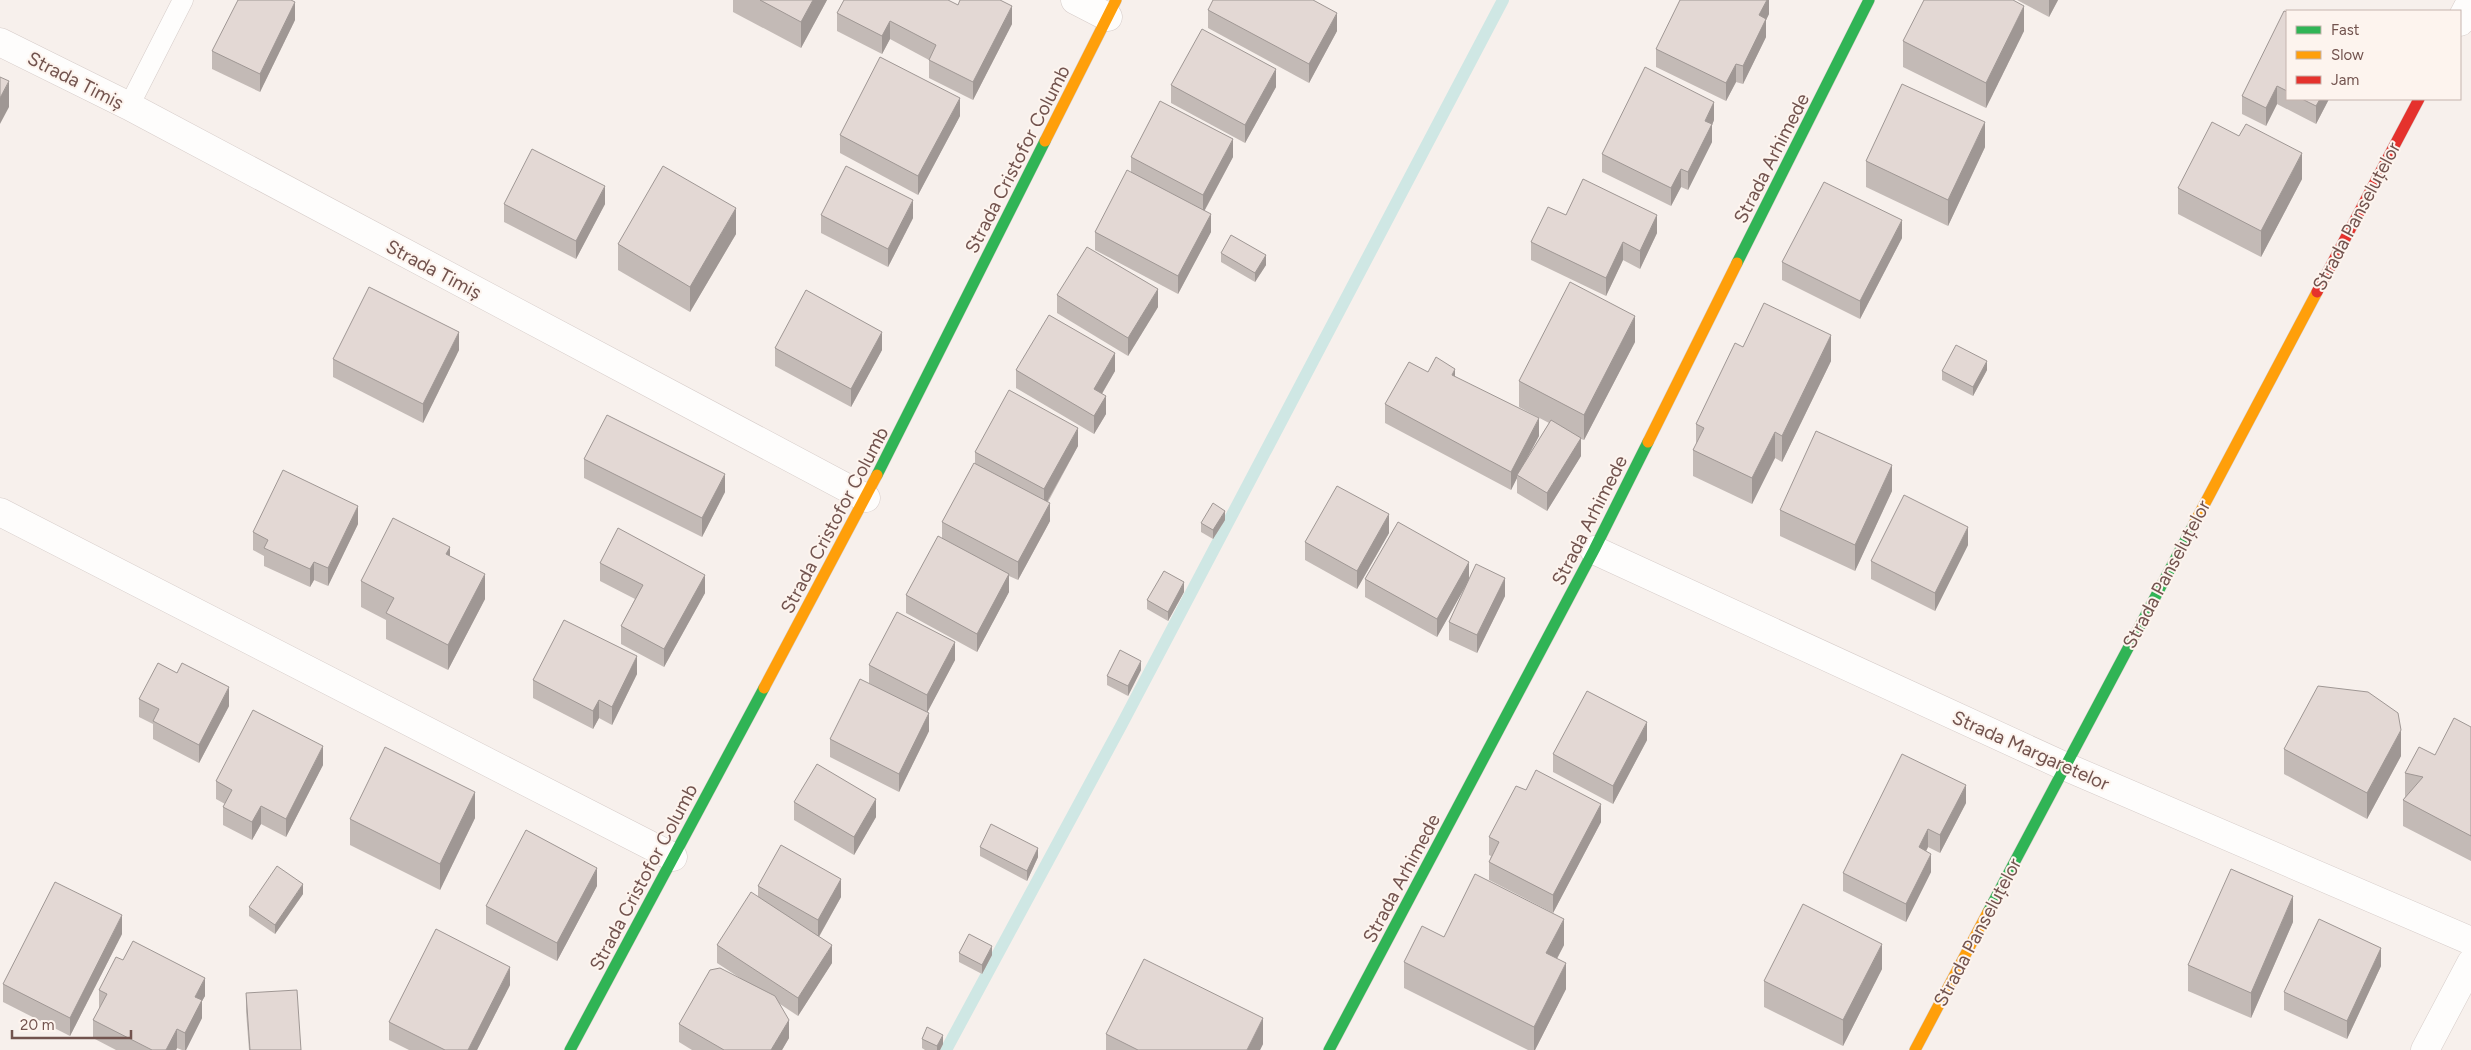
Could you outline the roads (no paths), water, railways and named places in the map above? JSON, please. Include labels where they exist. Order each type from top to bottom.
[{"type":"street","points":[[1075,0],[1112,8]]},
{"type":"street","name":"Strada Arhimede","points":[[1330,1050],[1594,550],[1869,0]]},
{"type":"street","points":[[2461,20],[2471,1]]},
{"type":"street","name":"Strada Cristofor Columb","points":[[570,1050],[866,498],[1112,8]]},
{"type":"street","name":"Strada Timiș","points":[[0,42],[128,106],[866,498]]},
{"type":"street","name":"Strada Panseluțelor","points":[[1915,1050],[2418,100]]},
{"type":"street","points":[[0,512],[673,857]]},
{"type":"street","name":"Strada Margaretelor","points":[[1594,550],[2064,766],[2471,940]]},
{"type":"street","points":[[2425,1050],[2471,963]]},
{"type":"lane","points":[[128,106],[183,0]]},
{"type":"waterway","points":[[946,1050],[1122,724],[1503,0]]}]
